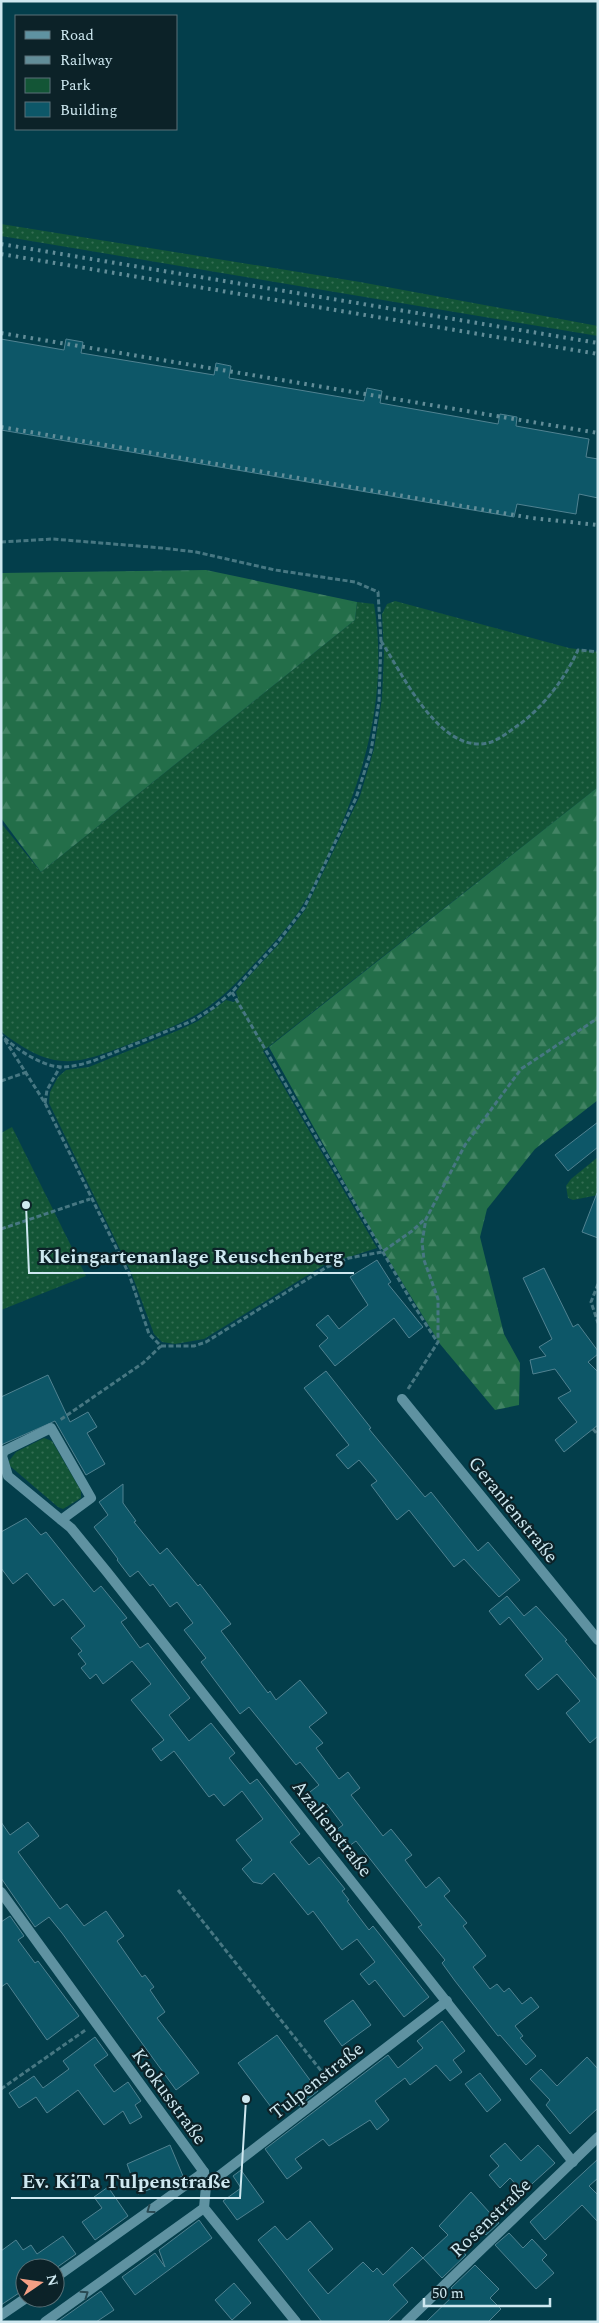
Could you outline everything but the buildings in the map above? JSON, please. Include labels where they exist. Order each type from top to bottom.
[{"type":"street","name":"Geranienstraße","points":[[402,1399],[598,1640]]},
{"type":"street","name":"Azalienstraße","points":[[51,1428],[4,1451],[2,1456],[4,1478],[71,1528],[573,2162]]},
{"type":"street","points":[[51,1428],[91,1498],[61,1520]]},
{"type":"street","name":"Krokusstraße","points":[[2,1895],[204,2172],[206,2186],[204,2208]]},
{"type":"street","name":"Tulpenstraße","points":[[206,2186],[447,2001]]},
{"type":"street","name":"Rosenstraße","points":[[406,2322],[598,2137]]},
{"type":"street","points":[[65,2271],[204,2172]]},
{"type":"street","points":[[45,2322],[204,2208],[296,2322]]},
{"type":"street","points":[[1,2315],[15,2305]]},
{"type":"path","points":[[1,542],[53,539],[162,548],[196,552],[275,570],[356,582],[378,592],[382,641],[379,701],[374,734],[371,751],[356,798],[304,908],[277,943],[232,992],[213,1008],[192,1021],[93,1061],[60,1067],[32,1056],[2,1037]]},
{"type":"path","points":[[382,641],[416,700],[436,722],[460,740],[480,744],[500,738],[528,718],[555,689],[578,650],[598,652]]},
{"type":"path","points":[[232,992],[382,1252],[438,1342]]},
{"type":"path","points":[[402,1399],[438,1342],[438,1299],[424,1260],[422,1242],[426,1219],[465,1145],[516,1076],[535,1059],[598,1018]]},
{"type":"path","points":[[2,1037],[27,1072],[45,1103],[129,1274],[150,1334],[161,1346]]},
{"type":"path","points":[[45,1103],[47,1090],[60,1067]]},
{"type":"path","points":[[1,1081],[27,1072]]},
{"type":"path","points":[[1,1229],[90,1198]]},
{"type":"path","points":[[51,1428],[71,1411],[143,1363],[161,1346],[194,1346],[206,1342],[327,1267],[349,1258],[382,1252],[426,1219]]},
{"type":"path","points":[[598,1284],[591,1302],[598,1323]]},
{"type":"path","points":[[593,1429],[598,1435]]},
{"type":"path","points":[[178,1890],[334,2088]]},
{"type":"path","points":[[1,2089],[95,2023]]},
{"type":"green space","points":[[1,224],[360,282],[598,326],[598,336],[1,236]]},
{"type":"green space","points":[[206,570],[357,602],[355,620],[41,872],[1,818],[1,573]]},
{"type":"green space","points":[[395,601],[569,648],[598,652],[598,787],[263,1051],[377,1248],[324,1265],[204,1339],[175,1344],[162,1342],[154,1334],[131,1272],[49,1103],[50,1092],[58,1077],[66,1070],[89,1067],[198,1021],[226,1000],[234,1002],[238,998],[236,992],[241,985],[279,944],[305,910],[360,796],[374,749],[382,698],[384,653],[382,614],[387,604]]},
{"type":"green space","points":[[357,602],[374,604],[378,636],[376,698],[371,728],[355,788],[332,846],[308,896],[283,932],[237,982],[208,1007],[174,1026],[117,1049],[83,1059],[69,1061],[54,1060],[23,1047],[4,1034],[1,1031],[1,823],[41,872],[355,620]]},
{"type":"green space","points":[[598,787],[598,1100],[535,1149],[487,1209],[480,1237],[504,1334],[520,1363],[519,1405],[495,1410],[440,1344],[380,1246],[269,1047]]},
{"type":"green space","points":[[12,1127],[86,1276],[1,1310],[1,1133]]},
{"type":"green space","points":[[598,1157],[598,1195],[573,1200],[568,1198],[566,1186],[571,1179]]},
{"type":"green space","points":[[44,1438],[52,1441],[81,1491],[81,1498],[63,1509],[58,1507],[10,1466],[9,1461],[16,1452]]},
{"type":"railway","points":[[1,244],[598,343]]},
{"type":"railway","points":[[1,254],[598,354]]},
{"type":"railway","points":[[1,333],[598,433]]},
{"type":"railway","points":[[1,427],[532,518],[598,525]]},
{"type":"place","name":"Kleingartenanlage Reuschenberg","points":[[26,1205]]},
{"type":"place","name":"Ev. KiTa Tulpenstraße","points":[[246,2099]]}]
